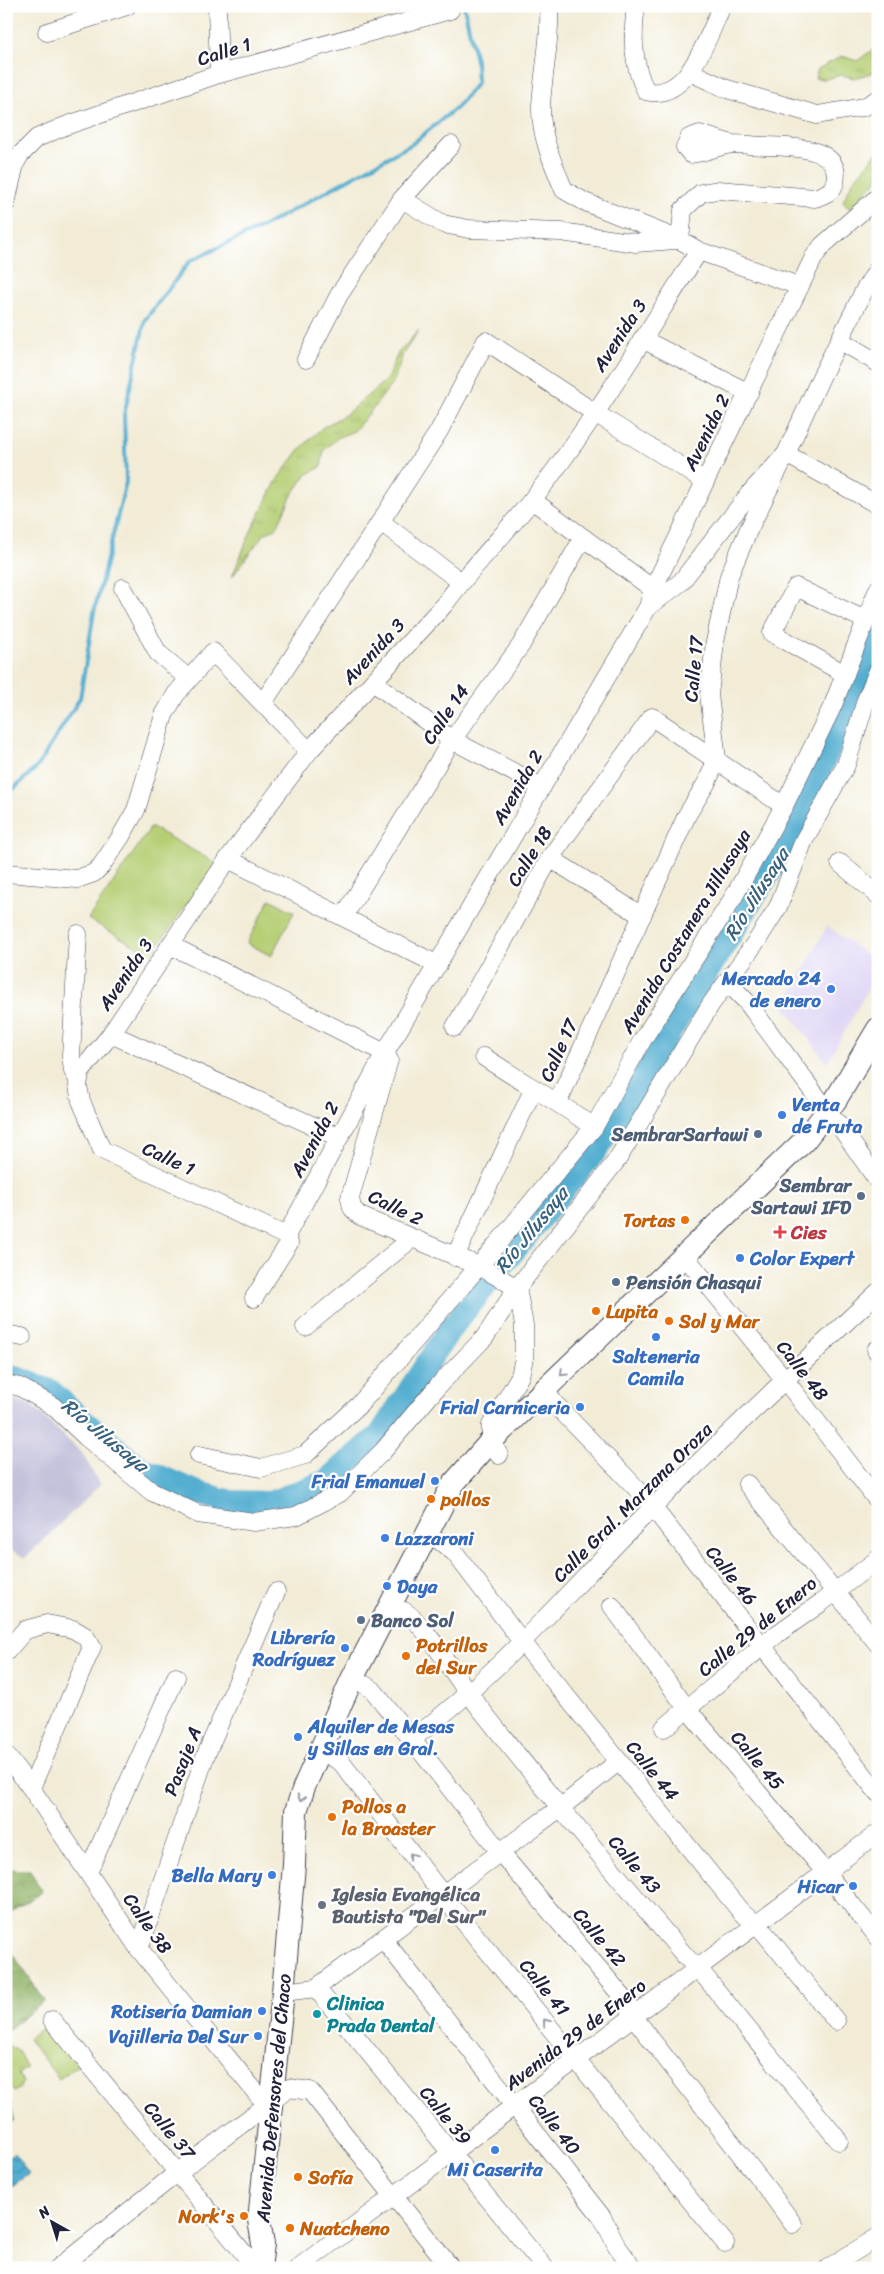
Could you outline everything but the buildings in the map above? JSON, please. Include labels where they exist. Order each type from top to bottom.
[{"type":"main road","name":"Avenida Defensores del Chaco","points":[[260,2268],[263,2244],[274,2220],[281,2094],[299,1991],[309,1829],[326,1756],[358,1682],[435,1539],[453,1484],[495,1448],[549,1396],[761,1190],[804,1141],[832,1117],[875,1044]]},
{"type":"street","points":[[47,32],[127,6]]},
{"type":"street","points":[[217,6],[219,74]]},
{"type":"street","points":[[549,6],[550,32],[541,107],[545,139],[564,190],[585,202],[680,240],[699,251],[798,286]]},
{"type":"street","points":[[636,6],[633,34],[639,78],[646,91],[657,94],[668,91],[690,72],[722,6]]},
{"type":"street","name":"Calle 1","points":[[6,203],[15,164],[20,155],[37,138],[65,126],[219,74],[450,10]]},
{"type":"street","points":[[690,72],[728,89],[817,115],[864,107],[878,99]]},
{"type":"street","points":[[680,240],[683,210],[701,193],[718,190],[815,198],[827,194],[834,188],[836,176],[834,165],[823,155],[811,149],[732,144]]},
{"type":"street","points":[[306,359],[339,294],[402,199],[451,145]]},
{"type":"street","name":"Avenida 2","points":[[254,1298],[289,1243],[286,1236],[385,1053],[648,607],[653,589],[814,256],[823,245],[878,197]]},
{"type":"street","points":[[402,199],[443,224],[469,229],[561,232],[636,243],[680,240]]},
{"type":"street","name":"Avenida 3","points":[[78,1080],[80,1073],[111,1034],[228,859],[309,751],[444,605],[461,582],[532,500],[595,413],[699,251]]},
{"type":"street","name":"Calle 17","points":[[558,1102],[687,815],[707,782],[717,759],[708,695],[714,642],[727,585],[748,531],[821,377],[841,341],[865,289],[878,268]]},
{"type":"street","points":[[642,339],[749,393]]},
{"type":"street","points":[[263,703],[439,431],[486,341],[595,413],[705,481]]},
{"type":"street","points":[[841,341],[878,363]]},
{"type":"street","points":[[648,607],[681,582],[750,493],[786,454],[878,505]]},
{"type":"street","points":[[532,500],[653,589]]},
{"type":"street","points":[[381,522],[461,582]]},
{"type":"street","name":"Calle 14","points":[[344,916],[452,740],[521,645],[583,538]]},
{"type":"street","points":[[844,674],[772,633],[796,586],[865,620]]},
{"type":"street","points":[[123,588],[158,653],[189,679]]},
{"type":"street","name":"Avenida Costanera Jillusaya","points":[[199,1455],[261,1468],[305,1455],[360,1404],[490,1272],[594,1127],[643,1039],[733,898],[784,806],[833,705],[878,589]]},
{"type":"street","points":[[6,873],[77,879],[94,873],[120,838],[136,810],[164,715],[176,694],[213,652],[309,751]]},
{"type":"street","points":[[6,1384],[20,1387],[53,1406],[86,1437],[152,1492],[198,1514],[254,1522],[296,1516],[340,1493],[383,1451],[437,1387],[484,1337],[517,1288],[617,1160],[711,1004],[778,906],[804,840],[846,765],[878,671]]},
{"type":"street","points":[[373,682],[452,740],[542,786]]},
{"type":"street","name":"Calle 18","points":[[455,1027],[550,858],[652,717],[717,759]]},
{"type":"street","points":[[717,759],[784,806]]},
{"type":"street","points":[[550,858],[642,916]]},
{"type":"street","points":[[228,859],[438,965]]},
{"type":"street","points":[[840,863],[878,895]]},
{"type":"street","name":"Calle 1","points":[[78,934],[71,1056],[72,1071],[78,1080],[81,1101],[102,1150],[286,1236]]},
{"type":"street","points":[[170,944],[385,1053]]},
{"type":"street","points":[[727,982],[753,1009],[878,1181]]},
{"type":"street","points":[[111,1034],[338,1137]]},
{"type":"street","name":"Calle 2","points":[[385,1053],[389,1060],[387,1073],[373,1114],[350,1198],[352,1208],[360,1216],[490,1272],[517,1288]]},
{"type":"street","points":[[484,1057],[533,1090],[558,1102],[594,1127]]},
{"type":"street","points":[[455,1256],[533,1090]]},
{"type":"street","points":[[305,1327],[411,1239]]},
{"type":"street","name":"Calle 48","points":[[689,1260],[785,1380],[878,1502]]},
{"type":"street","points":[[495,1448],[491,1425],[520,1376],[524,1358],[524,1325],[517,1288]]},
{"type":"street","name":"Calle Gral. Marzana Oroza","points":[[412,1739],[469,1694],[523,1643],[653,1509],[878,1292]]},
{"type":"street","name":"Calle 46","points":[[549,1396],[653,1509],[878,1793]]},
{"type":"street","points":[[747,1484],[878,1644]]},
{"type":"street","name":"Calle 44","points":[[435,1539],[455,1553],[523,1643],[618,1762],[742,1913],[758,1924],[836,2021]]},
{"type":"street","name":"Calle 29 de Enero","points":[[664,1728],[688,1710],[761,1646],[878,1559]]},
{"type":"street","name":"Pasaje A","points":[[139,1949],[205,1757],[276,1592]]},
{"type":"street","name":"Calle 45","points":[[612,1606],[688,1710],[826,1873],[878,1938]]},
{"type":"street","name":"Calle 43","points":[[398,1608],[417,1623],[469,1694],[560,1808],[686,1957],[698,1968],[839,2141]]},
{"type":"street","points":[[6,1652],[25,1630],[47,1624],[73,1629],[85,1636],[92,1647],[30,1788]]},
{"type":"street","points":[[88,1872],[176,1677]]},
{"type":"street","name":"Calle 42","points":[[358,1682],[373,1690],[500,1852],[626,2001],[633,2016],[793,2224]]},
{"type":"street","name":"Calle 38","points":[[6,1755],[139,1949],[258,2096],[310,2092],[451,2268]]},
{"type":"street","name":"Calle 41","points":[[326,1756],[341,1762],[442,1894],[725,2243]]},
{"type":"street","points":[[299,1991],[383,1939],[560,1808],[618,1762]]},
{"type":"street","name":"Avenida 29 de Enero","points":[[298,2268],[878,1833]]},
{"type":"street","name":"Calle 40","points":[[383,1939],[602,2217],[617,2246],[634,2268]]},
{"type":"street","name":"Calle 39","points":[[299,1991],[451,2154],[545,2268]]},
{"type":"street","name":"Calle 37","points":[[52,2020],[256,2268]]},
{"type":"street","points":[[58,2268],[281,2094]]},
{"type":"street","points":[[828,2268],[878,2237]]},
{"type":"shaded area","name":"Mercado 24 de enero","points":[[827,926],[878,963],[878,971],[827,1063],[784,1006]]},
{"type":"shaded area","points":[[6,1396],[32,1406],[82,1453],[100,1485],[25,1558],[6,1547]]},
{"type":"green space","points":[[878,46],[878,71],[854,78],[842,75],[825,79],[815,78],[818,69],[842,56],[857,61]]},
{"type":"green space","points":[[878,151],[878,179],[850,209],[843,201],[853,181]]},
{"type":"green space","points":[[419,330],[403,354],[394,381],[354,431],[339,437],[324,450],[321,467],[306,475],[292,495],[277,527],[263,535],[232,577],[250,533],[278,478],[301,448],[323,427],[345,415],[387,379],[398,353]]},
{"type":"green space","points":[[151,827],[216,863],[151,955],[88,919]]},
{"type":"green space","points":[[270,899],[294,912],[271,956],[247,943]]},
{"type":"green space","points":[[6,1869],[30,1870],[42,1892],[11,1912],[8,1947],[45,2001],[6,2031]]},
{"type":"green space","points":[[50,2022],[81,2063],[59,2079],[28,2039]]},
{"type":"green space","points":[[8,2045],[18,2051],[27,2068],[18,2074],[23,2083],[14,2092],[6,2083]]},
{"type":"green space","points":[[6,2082],[14,2119],[6,2131]]},
{"type":"water","points":[[14,2153],[29,2174],[6,2190],[6,2158]]},
{"type":"waterway","points":[[6,796],[38,766],[80,698],[94,612],[126,482],[124,415],[145,320],[190,261],[264,226],[412,144],[457,107],[477,83],[476,61],[464,6]]},
{"type":"waterway","name":"Río Jilusaya","points":[[6,1374],[50,1391],[142,1469],[195,1492],[231,1502],[270,1503],[325,1482],[380,1435],[450,1329],[596,1150],[787,844],[878,639]]},
{"type":"place","name":"Mercado 24 de enero","points":[[831,989]]},
{"type":"place","name":"Venta de Fruta","points":[[782,1115]]},
{"type":"place","name":"SembrarSartawi","points":[[758,1134]]},
{"type":"place","name":"Sembrar Sartawi IFD","points":[[861,1196]]},
{"type":"place","name":"Tortas","points":[[685,1220]]},
{"type":"place","name":"Cies","points":[[780,1232]]},
{"type":"place","name":"Color Expert","points":[[740,1258]]},
{"type":"place","name":"Pensión Chasqui","points":[[616,1282]]},
{"type":"place","name":"Lupita","points":[[596,1311]]},
{"type":"place","name":"Sol y Mar","points":[[669,1321]]},
{"type":"place","name":"Salteneria Camila","points":[[656,1337]]},
{"type":"place","name":"Frial Carniceria","points":[[580,1407]]},
{"type":"place","name":"Frial Emanuel","points":[[435,1481]]},
{"type":"place","name":"pollos","points":[[431,1499]]},
{"type":"place","name":"Lazzaroni","points":[[385,1538]]},
{"type":"place","name":"Daya","points":[[387,1586]]},
{"type":"place","name":"Banco Sol","points":[[361,1620]]},
{"type":"place","name":"Librería Rodríguez","points":[[345,1648]]},
{"type":"place","name":"Potrillos del Sur","points":[[406,1656]]},
{"type":"place","name":"Alquiler de Mesas y Sillas en Gral.","points":[[298,1737]]},
{"type":"place","name":"Pollos a la Broaster","points":[[332,1817]]},
{"type":"place","name":"Bella Mary","points":[[272,1875]]},
{"type":"place","name":"Hicar","points":[[853,1886]]},
{"type":"place","name":"Iglesia Evangélica Bautista \"Del Sur\"","points":[[322,1905]]},
{"type":"place","name":"Rotisería Damian","points":[[262,2011]]},
{"type":"place","name":"Clinica Prada Dental","points":[[317,2014]]},
{"type":"place","name":"Vajilleria Del Sur","points":[[258,2036]]},
{"type":"place","name":"Mi Caserita","points":[[495,2150]]},
{"type":"place","name":"Sofía","points":[[298,2177]]},
{"type":"place","name":"Nork's","points":[[244,2216]]},
{"type":"place","name":"Nuatcheno","points":[[290,2228]]}]
